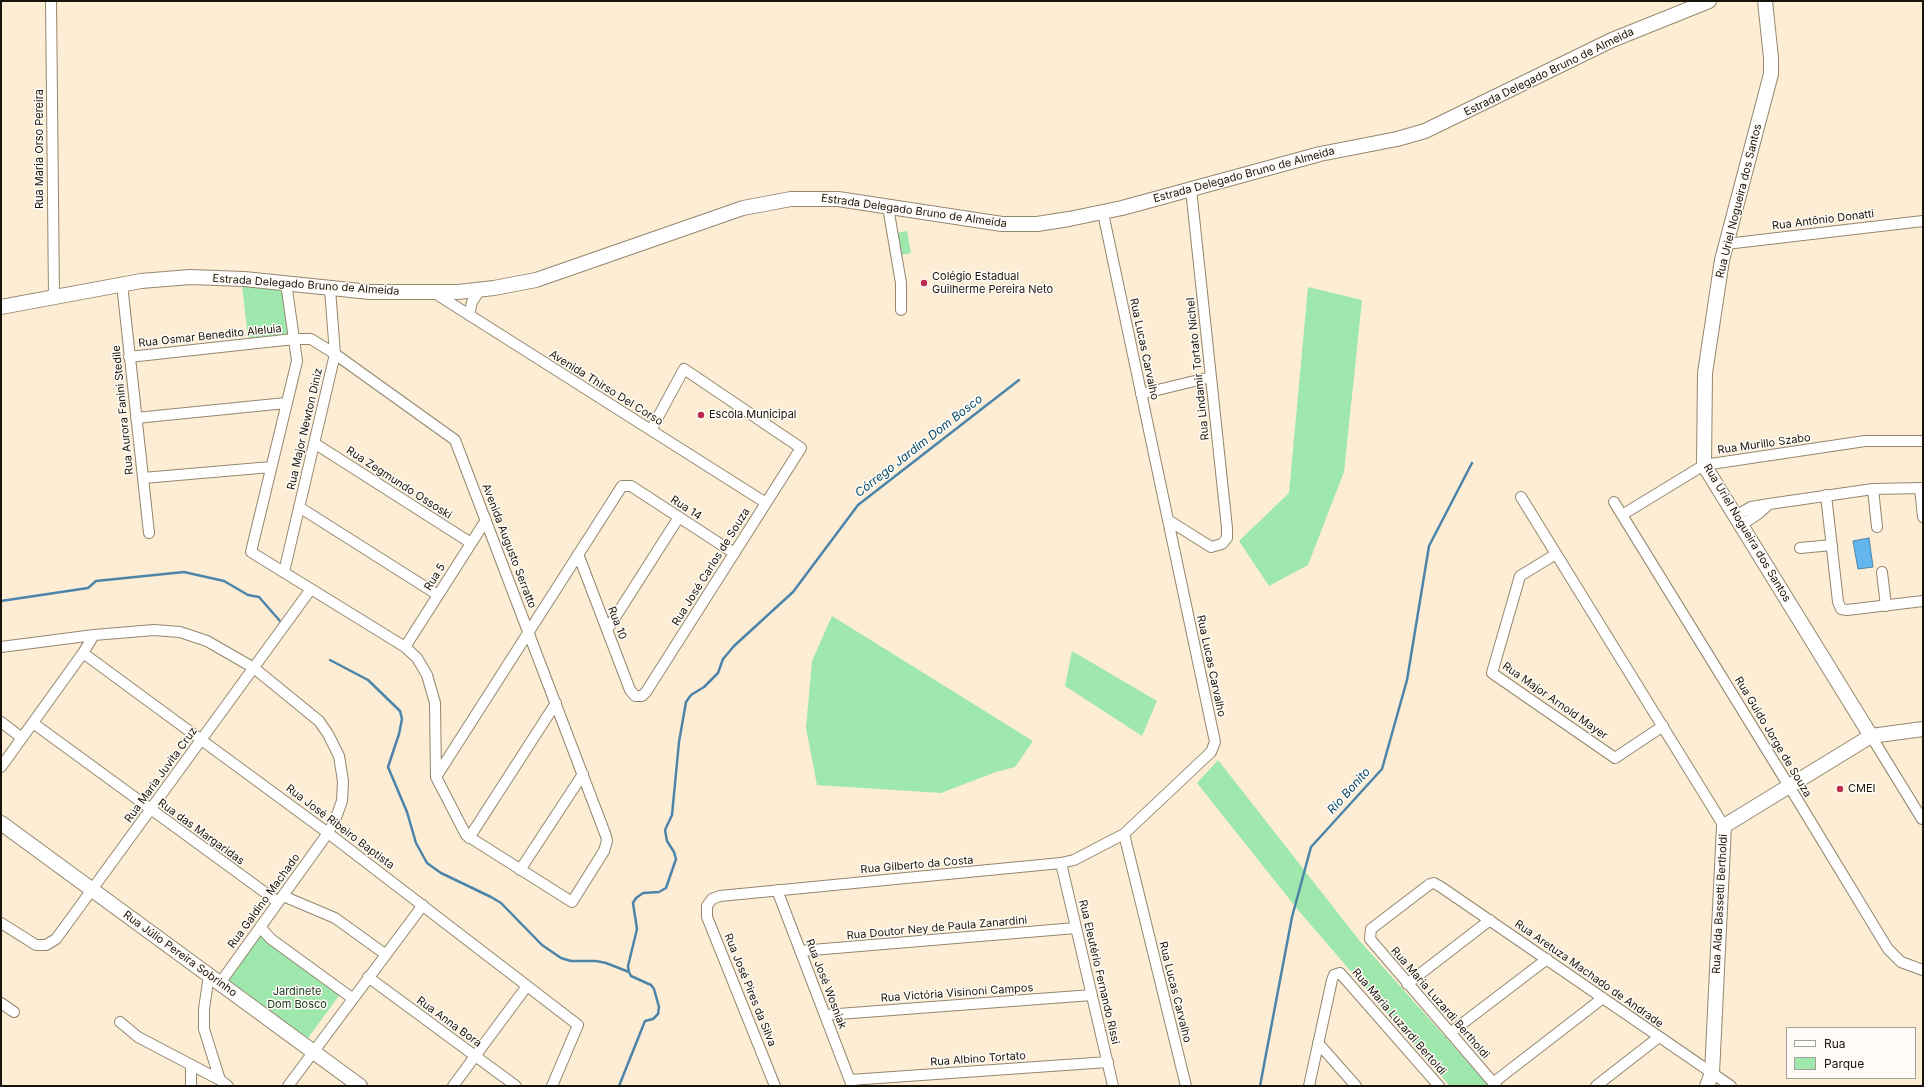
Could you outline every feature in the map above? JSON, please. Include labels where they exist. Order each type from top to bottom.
[{"type":"main road","name":"Estrada Delegado Bruno de Almeida","points":[[1,307],[122,284],[190,277],[244,279],[370,292],[433,292],[507,287],[536,280],[758,204],[791,199],[823,198],[1019,225],[1052,222],[1103,213],[1320,154],[1397,139],[1425,131],[1612,40],[1710,1]]},
{"type":"main road","name":"Rua Uriel Nogueira dos Santos","points":[[1765,1],[1771,58],[1771,74],[1726,244],[1705,368],[1704,465],[1871,736]]},
{"type":"main road","name":"Rua Alda Bassetti Bertholdi","points":[[1710,1079],[1724,826],[1871,736],[1923,729]]},
{"type":"main road","name":"Rua Júlio Pereira Sobrinho","points":[[1,823],[360,1086]]},
{"type":"street","name":"Rua Maria Orso Pereira","points":[[51,1],[54,297]]},
{"type":"street","name":"Rua Lindamir Tortato Nichel","points":[[1168,520],[1206,545],[1215,547],[1222,544],[1227,538],[1191,189]]},
{"type":"street","points":[[888,207],[900,283],[901,310]]},
{"type":"street","name":"Rua Lucas Carvalho","points":[[1103,213],[1215,742],[1211,752],[1124,834],[1186,1086]]},
{"type":"street","name":"Rua Antônio Donatti","points":[[1726,244],[1923,221]]},
{"type":"street","points":[[286,283],[297,361],[251,552],[405,647],[423,666],[433,692],[436,714],[436,777],[469,838],[520,870],[583,774]]},
{"type":"street","name":"Rua Aurora Fanini Stedile","points":[[122,284],[149,533]]},
{"type":"street","name":"Rua Major Newton Diniz","points":[[284,572],[335,354],[330,289]]},
{"type":"street","points":[[469,315],[472,302],[480,290]]},
{"type":"street","name":"Avenida Thirso Del Corso","points":[[433,292],[766,503]]},
{"type":"street","name":"Avenida Augusto Serratto","points":[[294,339],[311,339],[335,354],[455,440],[583,774],[607,841],[604,851],[572,902],[520,870]]},
{"type":"street","name":"Rua Osmar Benedito Aleluia","points":[[130,357],[294,339]]},
{"type":"street","name":"Rua José Carlos de Souza","points":[[638,696],[646,692],[801,448],[684,370],[651,430]]},
{"type":"street","points":[[1142,394],[1211,377]]},
{"type":"street","points":[[136,418],[286,403]]},
{"type":"street","name":"Rua Murillo Szabo","points":[[1622,515],[1704,465],[1872,440],[1923,441]]},
{"type":"street","name":"Rua Zegmundo Ossoski","points":[[314,442],[471,544]]},
{"type":"street","points":[[143,478],[271,467]]},
{"type":"street","name":"Rua 14","points":[[578,554],[625,484],[631,486],[734,553]]},
{"type":"street","points":[[1738,520],[1751,507],[1873,489],[1921,488],[1923,517]]},
{"type":"street","points":[[1873,489],[1877,527]]},
{"type":"street","points":[[1826,495],[1838,602],[1841,609],[1847,610],[1923,602]]},
{"type":"street","points":[[1521,497],[1724,826]]},
{"type":"street","name":"Rua Guido Jorge de Souza","points":[[1614,502],[1888,949],[1901,962],[1923,970]]},
{"type":"street","points":[[299,507],[438,596]]},
{"type":"street","points":[[607,630],[678,517]]},
{"type":"street","name":"Rua 5","points":[[405,647],[486,520]]},
{"type":"street","points":[[1800,548],[1832,545]]},
{"type":"street","points":[[436,777],[578,554]]},
{"type":"street","name":"Rua 10","points":[[578,554],[630,690],[632,694],[638,696]]},
{"type":"street","name":"Rua Major Arnold Mayer","points":[[1556,554],[1520,576],[1492,673],[1615,758],[1663,726]]},
{"type":"street","points":[[1882,572],[1886,606]]},
{"type":"street","name":"Rua Maria Juvita Cruz","points":[[1,923],[17,934],[41,946],[52,942],[60,934],[202,741],[311,589]]},
{"type":"street","name":"Rua Galdino Machado","points":[[1,647],[94,635],[154,630],[180,632],[207,641],[254,668],[319,721],[334,744],[341,769],[343,790],[339,810],[328,833],[260,927],[214,979]]},
{"type":"street","points":[[1,767],[83,653],[94,635]]},
{"type":"street","name":"Rua José Ribeiro Baptista","points":[[83,653],[328,833],[578,1025],[552,1086]]},
{"type":"street","points":[[469,838],[556,703]]},
{"type":"street","points":[[1,722],[22,738]]},
{"type":"street","name":"Rua das Margaridas","points":[[33,723],[150,810],[280,899],[335,918],[385,954]]},
{"type":"street","name":"Rua Uriel Nogueira dos Santos","points":[[1871,736],[1922,819]]},
{"type":"street","name":"Rua Gilberto da Costa","points":[[708,902],[720,896],[1061,863],[1074,860],[1124,834]]},
{"type":"street","name":"Rua Eleutério Fernando Rissi","points":[[1061,863],[1114,1086]]},
{"type":"street","name":"Rua Aretuza Machado de Andrade","points":[[1369,935],[1371,929],[1427,885],[1434,883],[1659,1037],[1710,1079],[1731,1086]]},
{"type":"street","name":"Rua José Wosniak","points":[[776,890],[851,1083]]},
{"type":"street","name":"Rua José Pires da Silva","points":[[708,902],[706,912],[707,917],[775,1086]]},
{"type":"street","points":[[288,1086],[352,998],[423,905]]},
{"type":"street","points":[[1407,984],[1490,920]]},
{"type":"street","points":[[260,927],[271,939],[352,998]]},
{"type":"street","name":"Rua Doutor Ney de Paula Zanardini","points":[[800,951],[1076,928]]},
{"type":"street","name":"Rua Maria Luzardi Bertholdi","points":[[1369,935],[1371,942],[1494,1085]]},
{"type":"street","points":[[1450,1033],[1547,959]]},
{"type":"street","name":"Rua Maria Luzardi Bertoldi","points":[[1318,1043],[1332,980],[1334,975],[1340,973],[1439,1086]]},
{"type":"street","name":"Rua Anna Bora","points":[[368,977],[516,1086]]},
{"type":"street","points":[[214,979],[204,1009],[204,1029],[220,1080]]},
{"type":"street","points":[[453,1086],[527,986]]},
{"type":"street","name":"Rua Victória Visinoni Campos","points":[[825,1015],[1092,995]]},
{"type":"street","points":[[1494,1085],[1603,998]]},
{"type":"street","points":[[2,1005],[14,1012]]},
{"type":"street","points":[[120,1022],[138,1037],[220,1080],[228,1086]]},
{"type":"street","points":[[1596,1086],[1659,1037]]},
{"type":"street","points":[[191,1066],[205,1069],[210,1068],[213,1063],[208,1041]]},
{"type":"street","points":[[1309,1086],[1318,1043]]},
{"type":"street","points":[[1318,1043],[1356,1086]]},
{"type":"street","name":"Rua Albino Tortato","points":[[851,1083],[1108,1062]]},
{"type":"street","points":[[190,1086],[191,1066]]},
{"type":"green space","points":[[907,231],[911,253],[901,255],[897,233]]},
{"type":"green space","points":[[242,285],[282,289],[288,334],[248,338]]},
{"type":"green space","points":[[1308,287],[1362,300],[1344,472],[1308,565],[1269,586],[1239,541],[1289,493]]},
{"type":"green space","points":[[832,616],[1033,741],[1015,767],[996,772],[941,793],[817,785],[806,728],[812,661]]},
{"type":"green space","points":[[1072,651],[1157,701],[1142,736],[1065,686]]},
{"type":"green space","points":[[1218,760],[1359,940],[1489,1086],[1450,1086],[1298,910],[1197,783]]},
{"type":"green space","name":"Jardinete Dom Bosco","points":[[260,934],[341,993],[305,1042],[225,982]]},
{"type":"water","points":[[1869,538],[1873,567],[1858,569],[1853,541]]},
{"type":"waterway","name":"Córrego Jardim Dom Bosco","points":[[619,1086],[645,1021],[653,1019],[658,1014],[659,1007],[654,989],[651,985],[631,976],[629,972],[628,966],[637,929],[633,903],[636,898],[643,893],[659,892],[666,888],[676,859],[674,852],[667,841],[665,830],[672,815],[679,742],[686,702],[691,695],[704,687],[718,673],[723,659],[734,646],[793,592],[858,505],[1019,380]]},
{"type":"waterway","name":"Rio Bonito","points":[[1260,1086],[1292,917],[1311,847],[1382,769],[1407,680],[1429,546],[1472,463]]},
{"type":"waterway","points":[[1,601],[88,588],[96,581],[184,572],[224,581],[248,595],[259,597],[280,621]]},
{"type":"waterway","points":[[330,660],[368,680],[400,711],[402,719],[399,734],[388,767],[407,812],[416,843],[427,863],[441,873],[501,903],[542,945],[561,958],[571,961],[596,961],[606,963],[629,972]]},
{"type":"place","name":"Colégio Estadual Guilherme Pereira Neto","points":[[924,283]]},
{"type":"place","name":"Escola Municipal","points":[[701,415]]},
{"type":"place","name":"CMEI","points":[[1840,789]]}]
